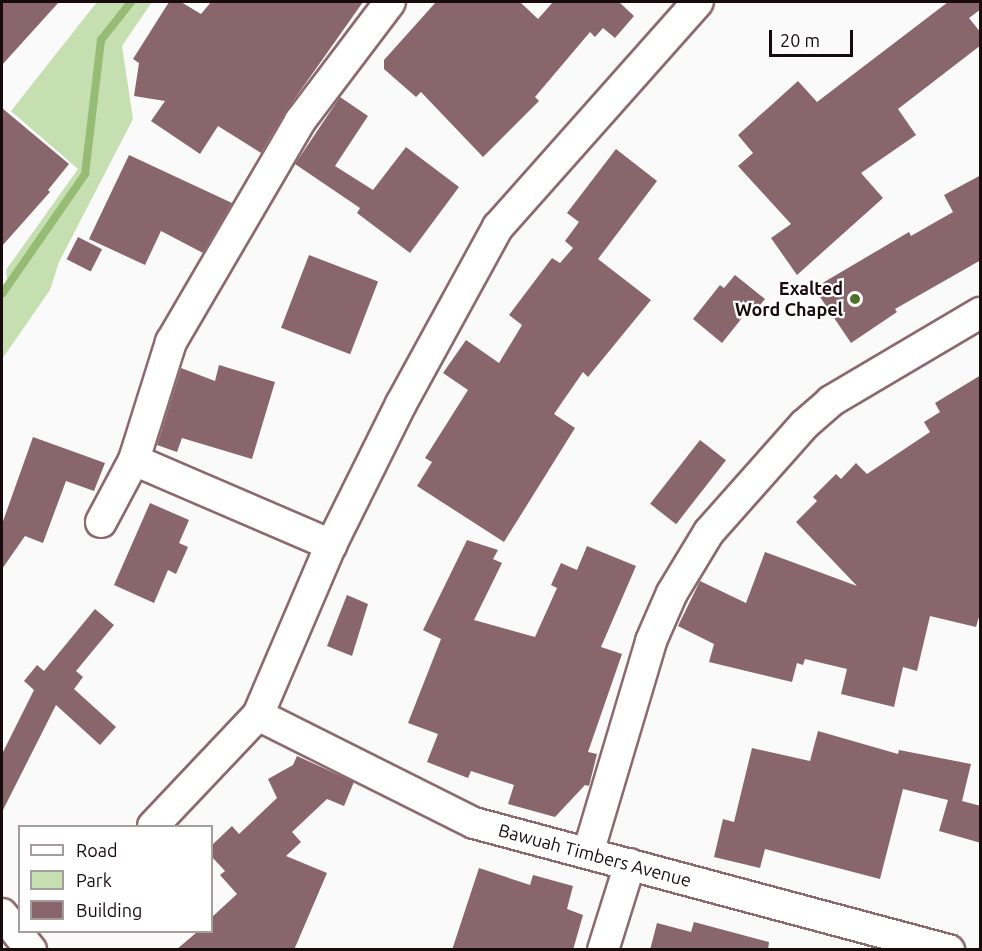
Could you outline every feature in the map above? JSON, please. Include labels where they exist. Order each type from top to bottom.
[{"type":"street","points":[[101,522],[134,460],[171,342],[300,120],[390,2]]},
{"type":"street","points":[[154,825],[258,716],[331,545],[401,404],[498,226],[698,2]]},
{"type":"street","points":[[588,853],[651,641],[672,594],[710,532],[790,440],[831,401],[981,313]]},
{"type":"street","points":[[134,460],[331,545]]},
{"type":"street","name":"Bawuah Timbers Avenue","points":[[258,716],[474,823],[942,948]]},
{"type":"street","points":[[603,950],[630,864]]},
{"type":"street","points":[[2,914],[18,929]]},
{"type":"green space","points":[[97,2],[152,2],[122,46],[133,119],[59,262],[50,290],[2,359],[2,287],[7,280],[6,270],[78,169],[11,111]]},
{"type":"building","points":[[2,2],[59,2],[2,65]]},
{"type":"building","points":[[169,2],[181,2],[201,14],[211,2],[363,2],[286,111],[261,153],[218,126],[200,154],[151,121],[165,101],[134,96],[139,63],[133,59]]},
{"type":"building","points":[[436,2],[520,2],[538,19],[553,2],[619,2],[634,16],[615,38],[603,28],[595,37],[590,32],[535,97],[539,101],[483,157],[421,92],[416,97],[384,69],[384,60]]},
{"type":"building","points":[[948,2],[981,2],[981,9],[969,18],[981,33],[981,45],[898,109],[916,135],[861,173],[883,198],[797,275],[771,238],[791,224],[738,166],[753,153],[738,135],[798,81],[817,102]]},
{"type":"building","points":[[340,97],[368,116],[335,166],[373,190],[406,147],[459,187],[410,253],[357,213],[360,208],[295,164]]},
{"type":"building","points":[[2,108],[69,164],[48,190],[50,192],[2,246]]},
{"type":"building","points":[[616,149],[657,181],[598,259],[651,300],[588,377],[583,372],[554,414],[575,428],[504,542],[417,486],[432,462],[425,458],[468,390],[443,373],[466,340],[499,363],[522,325],[509,315],[552,258],[560,263],[573,248],[565,241],[579,222],[567,213]]},
{"type":"building","points":[[129,155],[232,203],[203,253],[161,231],[145,265],[89,239]]},
{"type":"building","points":[[981,175],[981,260],[895,309],[897,312],[851,343],[814,288],[909,232],[911,236],[953,212],[944,195]]},
{"type":"building","points":[[78,237],[102,249],[91,272],[67,259]]},
{"type":"building","points":[[309,255],[378,282],[350,354],[281,328]]},
{"type":"building","points":[[735,275],[765,299],[750,317],[746,313],[722,343],[693,319],[720,285],[724,288]]},
{"type":"building","points":[[219,365],[275,382],[252,459],[182,438],[177,452],[157,445],[181,368],[215,381]]},
{"type":"building","points":[[981,375],[981,610],[976,627],[930,616],[917,671],[903,667],[894,707],[841,694],[847,669],[805,659],[803,665],[797,663],[792,682],[709,662],[714,644],[678,626],[700,581],[746,603],[765,552],[857,586],[796,522],[817,501],[813,497],[836,474],[841,479],[856,463],[867,474],[930,432],[924,422],[940,412],[935,403]]},
{"type":"building","points":[[33,437],[105,463],[94,491],[66,481],[43,543],[25,536],[2,569],[2,524]]},
{"type":"building","points":[[700,440],[726,460],[676,524],[650,504]]},
{"type":"building","points":[[150,503],[189,520],[179,543],[188,547],[176,574],[168,570],[154,603],[114,585]]},
{"type":"building","points":[[467,540],[498,550],[493,559],[502,563],[474,620],[535,637],[557,588],[551,585],[561,563],[577,570],[587,546],[636,566],[601,647],[622,654],[588,752],[597,754],[589,786],[585,785],[555,817],[508,804],[514,785],[471,771],[468,778],[427,762],[438,734],[408,723],[441,639],[423,630]]},
{"type":"building","points":[[347,595],[368,604],[352,656],[327,646]]},
{"type":"building","points":[[95,609],[114,625],[76,671],[83,677],[74,689],[116,727],[100,745],[56,705],[2,812],[2,754],[34,690],[24,681],[37,665],[44,671]]},
{"type":"building","points":[[818,731],[898,754],[899,750],[971,764],[962,801],[981,806],[981,843],[939,831],[948,800],[903,789],[880,879],[765,849],[760,868],[714,857],[723,819],[734,822],[752,748],[810,761]]},
{"type":"building","points":[[297,756],[354,782],[344,806],[327,799],[292,832],[301,842],[286,856],[327,873],[294,950],[176,950],[196,933],[213,933],[213,916],[237,894],[220,875],[225,871],[213,858],[213,844],[232,826],[239,834],[277,798],[268,779],[293,765]]},
{"type":"building","points":[[479,868],[530,885],[533,875],[573,886],[567,909],[583,915],[573,950],[452,950]]},
{"type":"building","points":[[694,922],[769,942],[768,950],[650,950],[657,923],[691,932]]},
{"type":"waterway","points":[[2,294],[85,174],[101,40],[131,2]]},
{"type":"place","name":"Exalted Word Chapel","points":[[855,299]]}]
